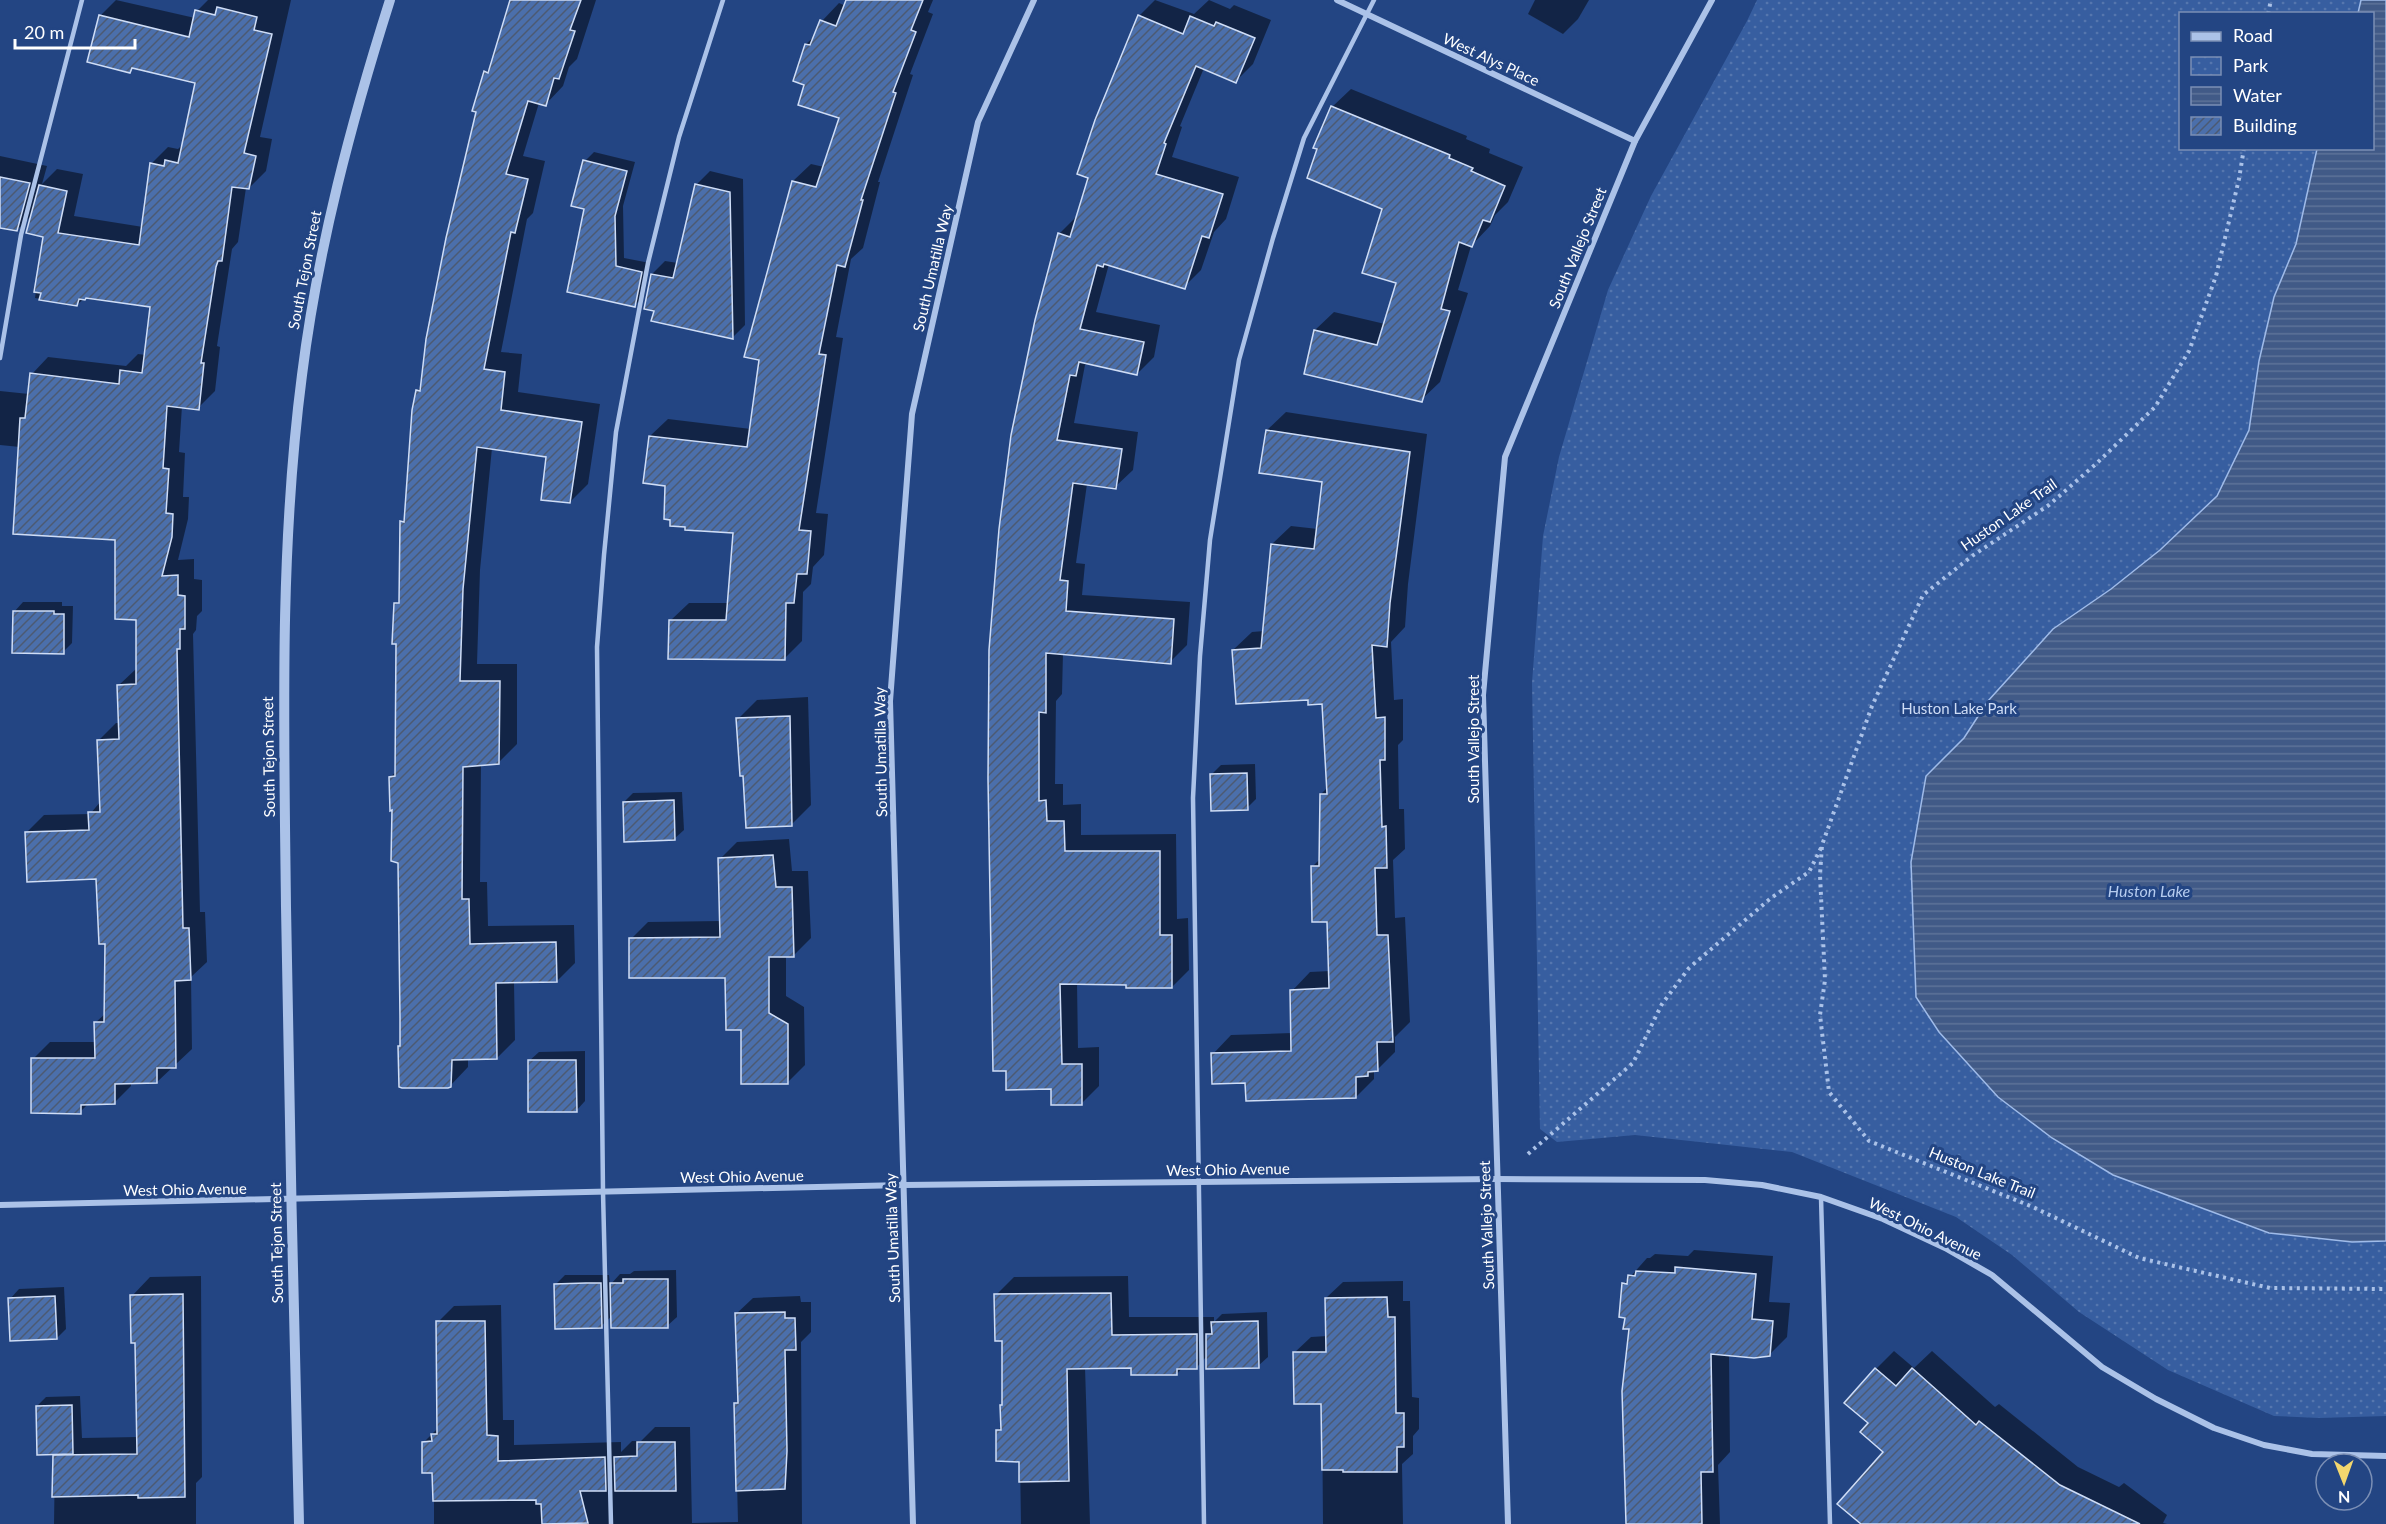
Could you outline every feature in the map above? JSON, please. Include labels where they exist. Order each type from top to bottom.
[{"type":"street","name":"South Tejon Street","points":[[299,1524],[291,1200],[283,682],[289,504],[305,351],[326,232],[346,150],[390,0]]},
{"type":"street","name":"South Umatilla Way","points":[[913,1524],[890,701],[912,414],[978,122],[1034,0]]},
{"type":"street","name":"West Alys Place","points":[[1337,0],[1635,141]]},
{"type":"street","name":"South Vallejo Street","points":[[1508,1524],[1483,695],[1505,457],[1635,141],[1712,0]]},
{"type":"street","name":"West Ohio Avenue","points":[[0,1206],[904,1185],[1497,1179],[1705,1180],[1762,1185],[1821,1197],[1883,1219],[1945,1248],[1992,1275],[2102,1367],[2156,1399],[2214,1428],[2264,1445],[2312,1454],[2386,1456]]},
{"type":"lane","points":[[0,358],[21,235],[82,0]]},
{"type":"lane","points":[[611,1524],[603,1192],[597,647],[615,443],[648,263],[679,136],[723,0]]},
{"type":"lane","points":[[1204,1524],[1197,1182],[1193,798],[1200,656],[1210,540],[1239,360],[1304,138],[1374,0]]},
{"type":"lane","points":[[1821,1197],[1830,1524]]},
{"type":"path","name":"Huston Lake Trail","points":[[1497,1179],[1633,1063],[1662,1004],[1689,968],[1771,898],[1809,872],[1822,845],[1872,706],[1923,595],[1972,555],[2049,505],[2155,407],[2189,351],[2216,276],[2244,150]]},
{"type":"path","name":"Huston Lake Trail","points":[[1822,845],[1820,875],[1825,980],[1820,1015],[1829,1092],[1869,1141],[2033,1207],[2139,1258],[2270,1288],[2386,1289]]},
{"type":"green space","name":"Huston Lake Park","points":[[1757,0],[2386,0],[2386,1416],[2319,1418],[2274,1416],[2168,1370],[2079,1312],[2012,1255],[1956,1217],[1792,1152],[1635,1135],[1557,1142],[1540,1129],[1532,683],[1543,536],[1559,457],[1608,290],[1651,196]]},
{"type":"water","name":"Huston Lake","points":[[2361,0],[2386,0],[2386,1241],[2352,1242],[2269,1233],[2113,1175],[2052,1138],[1998,1097],[1939,1032],[1916,997],[1911,862],[1926,776],[1964,738],[1988,701],[2053,629],[2111,589],[2160,550],[2217,496],[2249,430],[2259,361],[2274,297],[2296,244],[2317,150],[2374,150],[2374,12],[2358,12]]},
{"type":"building","points":[[510,0],[581,0],[570,30],[575,31],[559,79],[554,78],[546,106],[528,101],[506,174],[528,179],[515,233],[511,232],[484,369],[505,372],[501,410],[582,422],[570,503],[541,500],[546,457],[477,447],[463,589],[460,681],[500,681],[499,764],[463,767],[462,899],[469,899],[470,944],[556,942],[557,982],[496,983],[497,1059],[452,1060],[451,1087],[448,1088],[402,1088],[399,1087],[398,1046],[400,1046],[400,1018],[398,863],[391,861],[392,810],[390,811],[389,777],[395,776],[396,644],[392,644],[394,603],[399,603],[400,521],[404,522],[412,410],[416,390],[420,391],[426,339],[446,238],[476,112],[472,111],[484,71],[488,73]]},
{"type":"building","points":[[846,0],[923,0],[911,30],[916,32],[893,92],[896,93],[861,200],[863,200],[845,267],[837,265],[819,354],[826,355],[799,530],[811,531],[807,574],[797,574],[794,603],[786,603],[785,660],[668,659],[669,620],[726,620],[733,533],[685,530],[685,527],[670,526],[670,520],[664,519],[665,486],[643,483],[649,436],[747,447],[759,360],[744,357],[792,181],[816,187],[839,118],[798,105],[804,85],[793,81],[805,44],[810,45],[820,20],[836,26]]},
{"type":"building","points":[[217,7],[257,17],[254,30],[272,34],[244,153],[256,156],[249,189],[232,187],[222,261],[218,261],[216,267],[201,363],[204,363],[199,410],[167,406],[163,468],[169,469],[166,513],[173,514],[172,537],[162,576],[178,575],[178,595],[185,596],[185,629],[180,629],[180,649],[177,649],[183,928],[189,928],[191,980],[175,981],[176,1068],[157,1068],[157,1083],[115,1084],[115,1104],[81,1105],[81,1114],[31,1113],[31,1058],[95,1058],[94,1022],[104,1022],[105,944],[99,944],[96,879],[27,882],[25,832],[89,830],[88,812],[100,812],[97,740],[119,739],[117,685],[136,684],[136,620],[115,619],[115,540],[13,534],[20,418],[25,418],[30,373],[119,384],[120,370],[142,373],[150,307],[86,298],[85,300],[79,299],[77,306],[39,300],[41,293],[34,292],[43,237],[26,233],[39,185],[67,191],[58,233],[139,245],[150,163],[164,166],[165,160],[178,163],[195,83],[132,68],[130,73],[87,62],[99,15],[189,37],[195,10],[215,15]]},
{"type":"building","points":[[1138,15],[1183,34],[1190,16],[1214,26],[1216,22],[1255,38],[1236,83],[1196,66],[1164,143],[1166,144],[1156,174],[1223,194],[1209,238],[1202,236],[1185,289],[1104,264],[1103,267],[1097,265],[1080,329],[1144,342],[1137,375],[1079,362],[1076,376],[1070,375],[1057,440],[1122,449],[1116,489],[1073,483],[1060,580],[1068,581],[1066,611],[1174,619],[1171,664],[1046,653],[1046,713],[1039,712],[1039,801],[1046,800],[1047,821],[1064,821],[1065,851],[1160,851],[1160,935],[1172,935],[1172,988],[1060,984],[1062,1064],[1082,1064],[1082,1105],[1051,1105],[1051,1089],[1006,1090],[1006,1071],[993,1071],[988,779],[989,650],[999,529],[1011,435],[1035,320],[1058,233],[1070,237],[1088,178],[1077,174],[1095,120]]},
{"type":"building","points":[[1331,106],[1450,155],[1449,158],[1473,168],[1471,171],[1505,186],[1490,222],[1483,220],[1472,247],[1459,242],[1441,309],[1450,311],[1422,402],[1304,374],[1314,330],[1377,345],[1396,283],[1362,273],[1382,209],[1307,178],[1317,149],[1313,148]]},
{"type":"building","points":[[583,160],[627,171],[615,216],[616,266],[642,272],[635,307],[567,292],[584,209],[571,206]]},
{"type":"building","points":[[0,177],[30,183],[17,231],[0,228]]},
{"type":"building","points":[[695,184],[730,192],[733,339],[651,321],[654,311],[644,309],[651,274],[673,278]]},
{"type":"building","points":[[1266,430],[1410,452],[1390,603],[1387,647],[1372,645],[1376,718],[1385,717],[1385,760],[1380,760],[1382,827],[1386,826],[1387,868],[1375,868],[1377,935],[1388,935],[1393,1042],[1377,1042],[1378,1071],[1368,1072],[1368,1076],[1356,1077],[1356,1098],[1246,1101],[1245,1083],[1212,1084],[1211,1053],[1291,1051],[1290,990],[1329,988],[1327,922],[1312,922],[1311,866],[1319,866],[1320,794],[1327,794],[1322,704],[1308,705],[1308,700],[1236,704],[1232,650],[1261,648],[1271,544],[1314,549],[1322,482],[1259,473]]},
{"type":"building","points":[[13,611],[54,611],[54,614],[64,614],[64,654],[12,653]]},
{"type":"building","points":[[790,716],[792,826],[746,828],[736,718]]},
{"type":"building","points":[[1247,773],[1248,810],[1211,811],[1210,774]]},
{"type":"building","points":[[674,800],[675,840],[624,842],[623,802]]},
{"type":"building","points":[[773,855],[776,887],[792,887],[794,957],[769,957],[769,1013],[788,1024],[788,1084],[741,1084],[741,1030],[726,1030],[725,978],[629,978],[629,938],[720,937],[718,858]]},
{"type":"building","points":[[528,1060],[576,1060],[577,1112],[528,1112]]},
{"type":"building","points":[[1675,1267],[1756,1274],[1752,1319],[1773,1321],[1770,1356],[1754,1358],[1711,1354],[1713,1472],[1701,1472],[1702,1524],[1626,1524],[1622,1391],[1629,1329],[1623,1329],[1625,1318],[1619,1317],[1622,1283],[1627,1284],[1628,1275],[1635,1276],[1636,1271],[1675,1273]]},
{"type":"building","points":[[623,1279],[668,1279],[668,1328],[611,1328],[610,1283],[623,1283]]},
{"type":"building","points":[[601,1283],[602,1328],[555,1329],[554,1284]]},
{"type":"building","points":[[1111,1293],[1112,1335],[1197,1334],[1197,1369],[1177,1369],[1177,1375],[1131,1375],[1131,1368],[1067,1369],[1069,1481],[1019,1482],[1019,1462],[996,1461],[996,1430],[1001,1430],[1002,1341],[995,1341],[994,1294]]},
{"type":"building","points":[[183,1294],[185,1497],[138,1498],[138,1495],[52,1497],[53,1455],[137,1454],[135,1343],[131,1343],[130,1295]]},
{"type":"building","points":[[55,1296],[57,1339],[10,1341],[8,1298]]},
{"type":"building","points":[[1387,1297],[1388,1317],[1395,1317],[1396,1413],[1404,1413],[1404,1447],[1397,1447],[1397,1472],[1322,1470],[1321,1404],[1294,1404],[1293,1352],[1326,1352],[1325,1298]]},
{"type":"building","points":[[785,1312],[785,1318],[795,1318],[796,1350],[785,1350],[787,1451],[785,1489],[736,1491],[734,1403],[738,1403],[735,1313]]},
{"type":"building","points":[[436,1321],[485,1321],[487,1435],[498,1436],[498,1461],[605,1457],[606,1491],[580,1491],[588,1523],[542,1524],[541,1504],[536,1504],[536,1500],[433,1501],[432,1473],[422,1473],[422,1442],[432,1441],[431,1434],[437,1434]]},
{"type":"building","points":[[1258,1321],[1259,1368],[1206,1369],[1206,1334],[1212,1334],[1211,1322]]},
{"type":"building","points":[[1875,1368],[1896,1386],[1912,1368],[1976,1425],[1979,1421],[2060,1485],[2140,1524],[1861,1524],[1837,1504],[1883,1452],[1860,1432],[1868,1423],[1844,1403]]},
{"type":"building","points":[[72,1405],[73,1454],[37,1455],[36,1406]]},
{"type":"building","points":[[637,1442],[675,1442],[676,1491],[615,1491],[614,1457],[637,1456]]}]
